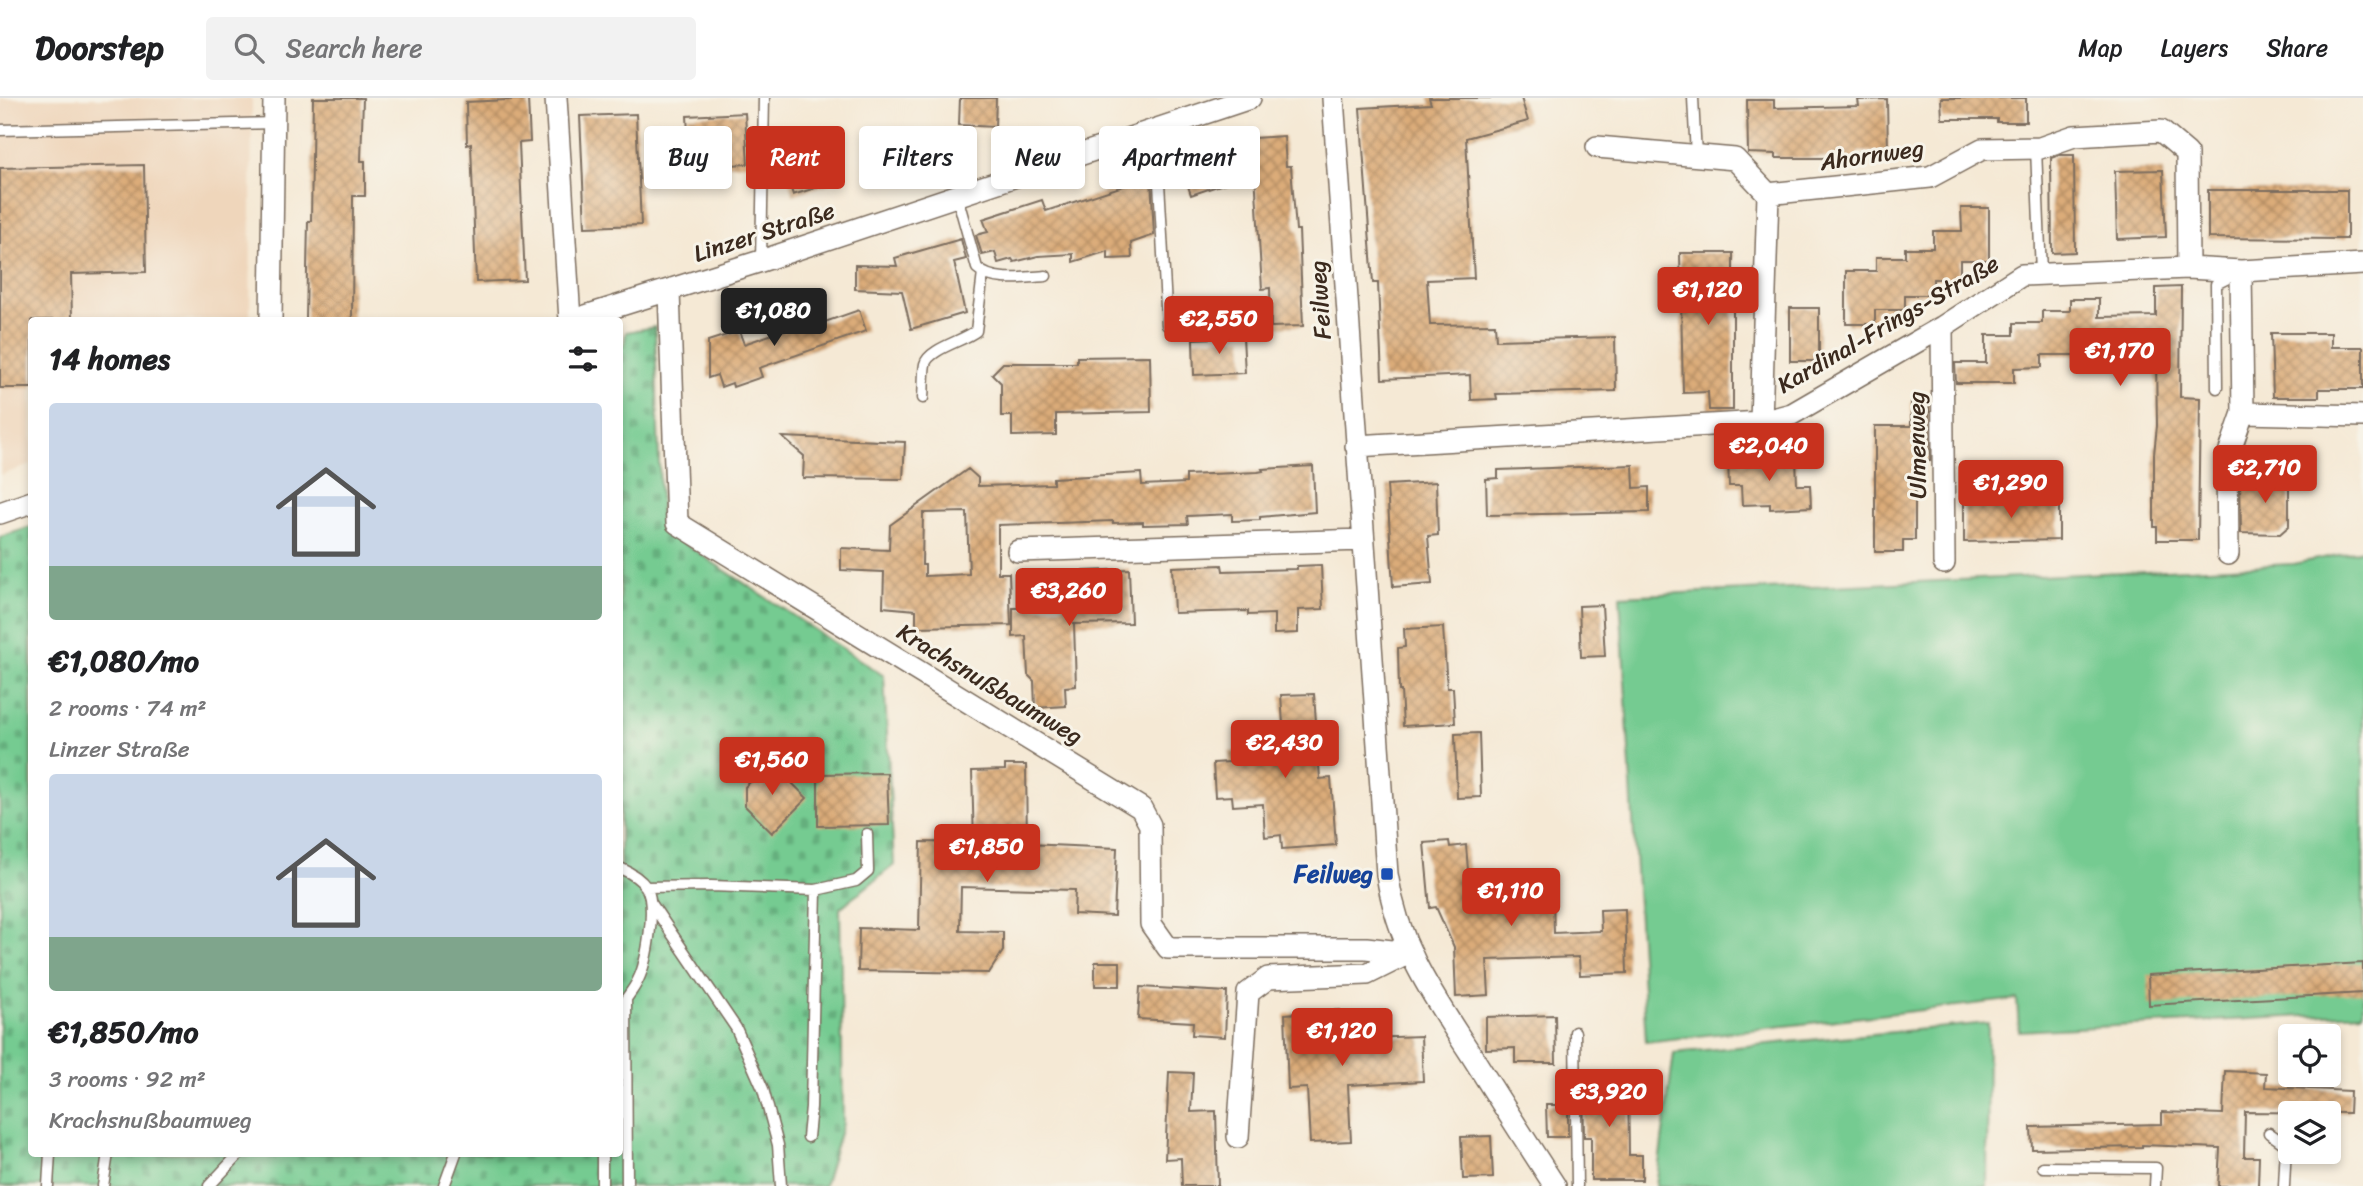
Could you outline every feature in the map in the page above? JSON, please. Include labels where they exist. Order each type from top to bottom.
[{"type":"street","points":[[271,317],[274,98]]},
{"type":"street","points":[[556,98],[572,317]]},
{"type":"street","name":"Linzer Straße","points":[[1165,126],[1250,98]]},
{"type":"street","name":"Feilweg","points":[[1333,98],[1387,874],[1392,906],[1409,953]]},
{"type":"street","name":"Ahornweg","points":[[1768,194],[1930,177],[1982,149],[2036,148],[2074,136],[2161,131],[2187,153],[2188,268]]},
{"type":"street","points":[[1597,147],[1735,159],[1768,194],[1761,422]]},
{"type":"street","name":"Linzer Straße","points":[[597,317],[1099,148]]},
{"type":"street","name":"Kardinal-Frings-Straße","points":[[1356,446],[1761,422],[1792,414],[1942,327],[2022,275],[2188,268],[2241,271],[2363,264]]},
{"type":"street","points":[[2228,554],[2227,459],[2243,413],[2241,271]]},
{"type":"street","name":"Krachsnußbaumweg","points":[[669,291],[677,523],[1141,808],[1150,825],[1151,924],[1168,948],[1366,948],[1409,953]]},
{"type":"street","name":"Ulmenweg","points":[[1942,327],[1944,563]]},
{"type":"street","points":[[2243,413],[2363,416]]},
{"type":"street","points":[[0,513],[28,503]]},
{"type":"street","points":[[1018,551],[1363,540]]},
{"type":"street","points":[[1238,1137],[1248,993],[1268,978],[1367,974],[1409,953],[1435,999],[1555,1186]]},
{"type":"lane","points":[[761,261],[764,98]]},
{"type":"lane","points":[[1693,98],[1696,156]]},
{"type":"lane","points":[[0,130],[274,123]]},
{"type":"lane","points":[[2036,148],[2041,274]]},
{"type":"lane","points":[[1159,189],[1167,325]]},
{"type":"lane","points":[[957,196],[978,268],[983,273],[1005,278],[1046,276]]},
{"type":"lane","points":[[2217,388],[2216,284],[2241,271]]},
{"type":"lane","points":[[923,398],[926,362],[932,353],[965,339],[976,331],[983,273]]},
{"type":"lane","points":[[646,887],[711,886],[816,890],[856,881],[868,871],[867,834]]},
{"type":"lane","points":[[623,869],[632,873],[646,887],[651,903],[736,1028],[763,1089],[778,1145],[781,1186]]},
{"type":"lane","points":[[808,1137],[816,890]]},
{"type":"lane","points":[[627,1186],[623,999],[638,981],[646,955],[651,903]]},
{"type":"lane","points":[[1575,1031],[1577,1186]]},
{"type":"lane","points":[[2269,1133],[2278,1139]]},
{"type":"lane","points":[[48,1186],[50,1157]]},
{"type":"lane","points":[[103,1186],[107,1157]]},
{"type":"lane","points":[[209,1186],[236,1157]]},
{"type":"lane","points":[[444,1186],[455,1157]]},
{"type":"lane","points":[[602,1157],[602,1186]]},
{"type":"lane","points":[[2284,1186],[2286,1164]]},
{"type":"lane","points":[[2043,1167],[2155,1168],[2155,1186]]},
{"type":"shaded area","points":[[0,98],[252,98],[250,317],[28,317],[28,466],[0,475]]},
{"type":"green space","points":[[655,327],[661,528],[884,676],[894,865],[840,908],[843,1123],[824,1186],[0,1186],[0,537],[28,528],[28,1157],[623,1157],[623,346],[626,332]]},
{"type":"green space","points":[[2363,550],[2363,1013],[2019,1031],[2017,999],[1646,1042],[1620,596],[2293,564]]},
{"type":"green space","points":[[1988,1023],[1987,1186],[1656,1186],[1674,1053]]},
{"type":"building","points":[[313,98],[363,98],[361,161],[365,161],[365,196],[353,196],[352,317],[306,317],[308,221],[311,221]]},
{"type":"building","points":[[960,98],[996,98],[995,126],[959,125]]},
{"type":"building","points":[[1429,98],[1521,98],[1528,121],[1466,138],[1474,278],[1427,280],[1430,325],[1495,324],[1496,340],[1615,337],[1616,391],[1496,394],[1497,399],[1471,400],[1470,375],[1382,379],[1378,283],[1373,283],[1360,108],[1431,104]]},
{"type":"building","points":[[1941,98],[2026,98],[2026,122],[1942,119]]},
{"type":"building","points":[[528,99],[530,142],[519,143],[525,280],[476,282],[471,144],[467,145],[466,102]]},
{"type":"building","points":[[1887,99],[1888,152],[1858,152],[1859,160],[1776,158],[1776,154],[1748,153],[1747,100],[1774,100],[1774,108],[1859,106],[1858,100]]},
{"type":"building","points":[[745,113],[746,164],[732,165],[732,126],[688,126],[687,116]]},
{"type":"building","points":[[636,114],[641,225],[585,227],[580,116]]},
{"type":"building","points":[[1284,136],[1286,166],[1291,166],[1296,230],[1299,230],[1303,326],[1271,327],[1270,288],[1262,289],[1256,189],[1260,189],[1260,138]]},
{"type":"building","points":[[2074,155],[2075,252],[2052,253],[2051,158]]},
{"type":"building","points":[[144,165],[146,272],[71,274],[72,317],[28,317],[28,388],[0,388],[0,168]]},
{"type":"building","points":[[2163,170],[2166,237],[2117,239],[2115,171]]},
{"type":"building","points":[[791,189],[812,189],[793,195]]},
{"type":"building","points":[[1114,189],[1152,189],[1154,235],[1131,243],[1132,258],[1108,259],[1108,251],[1073,262],[1073,254],[1038,256],[1014,262],[1012,259],[998,263],[995,252],[982,255],[976,235],[988,232],[983,219],[1042,200],[1046,211]]},
{"type":"building","points":[[1189,189],[1208,189],[1191,195]]},
{"type":"building","points":[[2208,190],[2347,190],[2347,239],[2208,238]]},
{"type":"building","points":[[1961,208],[1989,208],[1989,260],[1960,260],[1960,279],[1933,279],[1933,295],[1905,295],[1905,310],[1875,310],[1875,324],[1846,324],[1846,271],[1876,271],[1876,257],[1905,257],[1905,248],[1933,248],[1933,231],[1962,231]]},
{"type":"building","points":[[961,239],[966,259],[954,262],[965,313],[911,329],[902,291],[855,289],[855,265],[897,266],[895,258]]},
{"type":"building","points":[[1680,253],[1733,253],[1733,410],[1709,410],[1708,392],[1683,393]]},
{"type":"building","points":[[2181,287],[2180,397],[2200,398],[2198,540],[2157,540],[2157,527],[2154,527],[2156,358],[2042,355],[2042,367],[2014,368],[2014,383],[1956,383],[1955,363],[1986,363],[1986,335],[2014,335],[2014,323],[2042,323],[2042,311],[2070,311],[2070,299],[2099,299],[2099,317],[2156,316],[2156,288]]},
{"type":"building","points":[[1790,308],[1819,308],[1819,361],[1790,361]]},
{"type":"building","points":[[859,310],[866,331],[759,368],[762,377],[733,387],[732,383],[721,387],[717,375],[708,378],[708,341],[739,331],[744,344],[799,325],[820,320],[825,322]]},
{"type":"building","points":[[2271,333],[2331,333],[2331,347],[2363,347],[2363,389],[2319,389],[2319,397],[2273,397]]},
{"type":"building","points":[[1243,337],[1245,373],[1194,375],[1193,339]]},
{"type":"building","points":[[1150,356],[1151,412],[1056,414],[1056,435],[1012,436],[1012,416],[1001,416],[1001,383],[992,374],[1003,363],[1077,363],[1077,357]]},
{"type":"building","points":[[1911,402],[1929,402],[1930,461],[1923,461],[1923,483],[1915,483],[1915,540],[1903,540],[1903,552],[1875,552],[1875,426],[1911,426]]},
{"type":"building","points":[[782,437],[905,442],[903,479],[803,478],[804,456]]},
{"type":"building","points":[[1796,459],[1797,485],[1810,485],[1811,507],[1770,509],[1770,504],[1742,505],[1741,486],[1729,486],[1728,460]]},
{"type":"building","points":[[1633,465],[1634,488],[1649,487],[1649,512],[1487,515],[1486,479],[1498,478],[1498,470]]},
{"type":"building","points":[[1313,466],[1315,512],[1232,521],[1232,514],[1187,516],[1188,524],[1143,525],[1143,522],[1113,521],[998,525],[998,573],[1009,573],[1011,625],[916,627],[916,610],[883,607],[884,572],[841,570],[841,548],[889,550],[890,525],[968,469],[978,478],[978,486],[1053,484],[1053,478],[1141,473],[1142,485],[1186,483],[1186,475],[1258,472],[1263,471],[1262,469]],"holes":[[[967,512],[969,574],[925,576],[925,565],[922,565],[923,513]]]},
{"type":"building","points":[[2240,477],[2289,477],[2289,526],[2280,534],[2241,533]]},
{"type":"building","points":[[1436,482],[1438,535],[1428,536],[1432,584],[1393,587],[1387,485]]},
{"type":"building","points":[[1964,498],[2059,498],[2059,540],[1964,542]]},
{"type":"building","points":[[1222,565],[1223,571],[1297,569],[1297,566],[1321,565],[1323,609],[1298,610],[1298,633],[1274,634],[1274,614],[1248,615],[1248,611],[1174,613],[1172,567]]},
{"type":"building","points":[[1129,569],[1131,623],[1074,624],[1076,686],[1065,687],[1066,706],[1035,708],[1034,681],[1028,675],[1026,636],[1013,637],[1013,608],[1063,607],[1061,572]]},
{"type":"building","points":[[1602,605],[1605,656],[1581,657],[1579,606]]},
{"type":"building","points":[[1443,627],[1447,688],[1453,688],[1455,723],[1403,726],[1398,648],[1405,647],[1404,629]]},
{"type":"building","points":[[1314,694],[1320,779],[1331,778],[1336,845],[1282,849],[1281,835],[1265,837],[1263,804],[1233,806],[1232,796],[1215,797],[1213,763],[1230,762],[1229,752],[1275,749],[1273,725],[1283,724],[1281,695]]},
{"type":"building","points":[[1479,733],[1481,797],[1457,798],[1455,734]]},
{"type":"building","points":[[771,762],[807,798],[772,833],[745,806],[745,787]]},
{"type":"building","points":[[1005,765],[1026,765],[1027,844],[1117,848],[1114,916],[1074,914],[1075,890],[961,887],[960,931],[1003,932],[1003,951],[989,973],[858,971],[859,928],[919,930],[921,842],[974,843],[972,771],[1005,770]]},
{"type":"building","points":[[887,773],[889,825],[818,826],[818,774]]},
{"type":"building","points":[[1449,841],[1450,847],[1466,845],[1471,908],[1525,907],[1525,899],[1553,898],[1554,933],[1601,931],[1600,910],[1625,909],[1627,973],[1580,975],[1579,957],[1487,960],[1489,995],[1456,997],[1454,947],[1436,907],[1430,908],[1424,843]]},
{"type":"building","points":[[1095,962],[1120,962],[1120,986],[1095,986]]},
{"type":"building","points":[[2363,963],[2363,993],[2149,1005],[2148,975]]},
{"type":"building","points":[[1140,987],[1227,992],[1225,1037],[1192,1035],[1193,1022],[1138,1019]]},
{"type":"building","points":[[1340,1010],[1342,1039],[1421,1036],[1423,1081],[1348,1085],[1351,1141],[1310,1143],[1307,1088],[1288,1089],[1285,1014]]},
{"type":"building","points":[[1555,1015],[1556,1063],[1515,1063],[1515,1048],[1486,1049],[1486,1017]]},
{"type":"building","points":[[2225,1071],[2266,1073],[2265,1087],[2350,1091],[2349,1113],[2341,1113],[2341,1101],[2278,1101],[2278,1112],[2245,1112],[2244,1157],[2259,1157],[2258,1186],[2218,1186],[2220,1148],[2142,1145],[2032,1149],[2031,1127],[2162,1124],[2162,1112],[2223,1114]]},
{"type":"building","points":[[1169,1072],[1193,1073],[1191,1112],[1216,1111],[1218,1186],[1182,1186],[1181,1158],[1165,1159]]},
{"type":"building","points":[[1628,1075],[1629,1155],[1642,1155],[1642,1180],[1591,1180],[1591,1137],[1584,1137],[1583,1076]]},
{"type":"building","points":[[1546,1105],[1568,1105],[1568,1137],[1547,1137]]},
{"type":"building","points":[[1491,1136],[1493,1178],[1463,1179],[1461,1137]]},
{"type":"place","name":"Feilweg","points":[[1387,874]]}]
